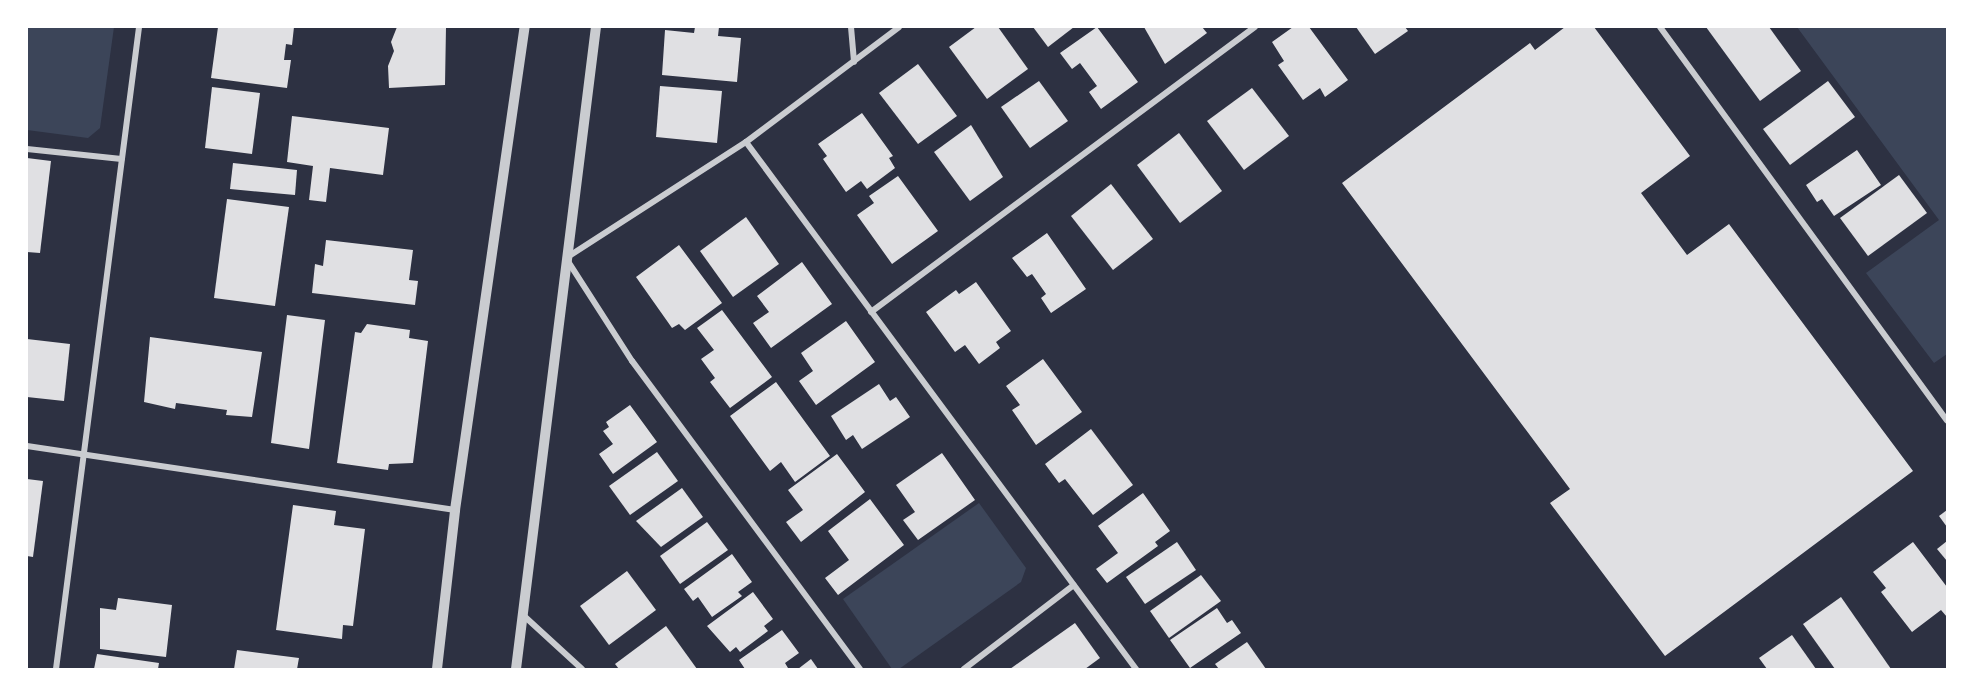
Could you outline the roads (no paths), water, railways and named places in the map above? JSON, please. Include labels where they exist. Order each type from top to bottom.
[{"type":"street","points":[[56,669],[139,27]]},
{"type":"street","points":[[437,669],[455,510],[525,27]]},
{"type":"street","points":[[516,669],[596,27]]},
{"type":"street","points":[[850,27],[854,62]]},
{"type":"street","points":[[566,258],[746,142],[900,27]]},
{"type":"street","points":[[871,312],[1255,27]]},
{"type":"street","points":[[1660,27],[1947,420]]},
{"type":"street","points":[[746,142],[1136,669]]},
{"type":"street","points":[[27,149],[121,159]]},
{"type":"street","points":[[566,258],[632,361],[860,669]]},
{"type":"street","points":[[27,446],[455,510]]},
{"type":"street","points":[[964,669],[1074,585]]},
{"type":"street","points":[[522,615],[582,669]]}]
